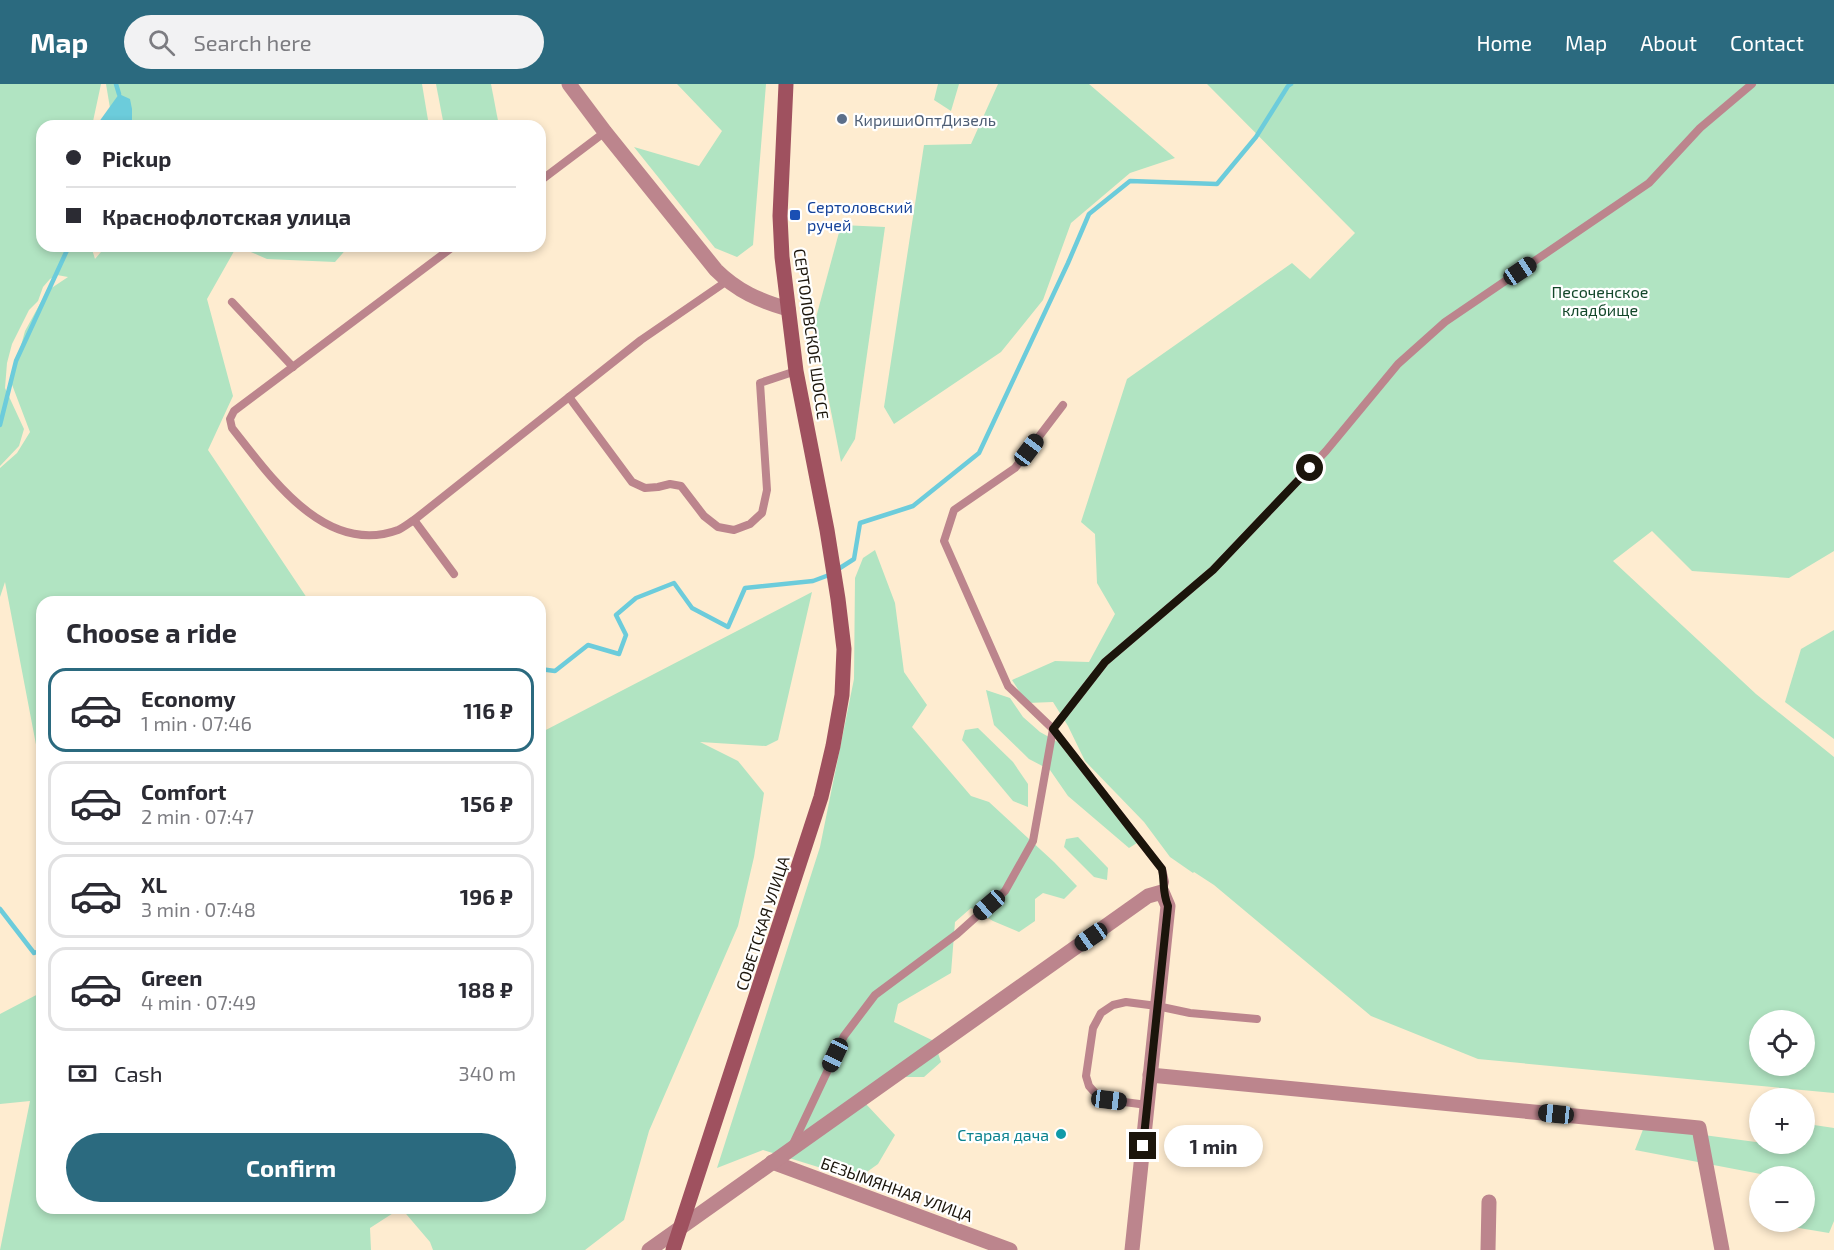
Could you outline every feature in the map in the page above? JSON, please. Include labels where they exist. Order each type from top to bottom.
[{"type":"main road","name":"СЕРТОЛОВСКОЕ ШОССЕ","points":[[786,84],[780,216],[788,309],[796,371],[826,530]]},
{"type":"main road","name":"СОВЕТСКАЯ УЛИЦА","points":[[673,1250],[821,797],[833,746],[842,695],[844,649],[826,530]]},
{"type":"street","points":[[569,84],[704,257],[727,281],[749,296],[788,309]]},
{"type":"street","points":[[650,1250],[1148,896],[1162,892],[1168,906],[1132,1250]]},
{"type":"street","points":[[1150,1075],[1699,1128],[1722,1250]]},
{"type":"street","name":"БЕЗЫМЯННАЯ УЛИЦА","points":[[772,1162],[1010,1250]]},
{"type":"street","points":[[1488,1250],[1489,1202]]},
{"type":"lane","points":[[791,1149],[844,1036],[875,995],[957,933],[1005,891],[1033,841],[1053,729],[1105,662],[1213,570],[1326,451],[1398,364],[1445,322],[1649,183],[1700,128],[1752,84]]},
{"type":"lane","points":[[546,177],[605,132]]},
{"type":"lane","points":[[446,252],[234,411],[230,419],[232,428],[271,477],[312,516],[345,533],[372,535],[398,530],[414,520],[641,340],[727,281]]},
{"type":"lane","points":[[232,302],[293,367]]},
{"type":"lane","points":[[569,397],[632,482],[645,488],[670,484],[681,486],[704,516],[718,527],[734,530],[750,524],[762,513],[767,490],[760,382],[796,371]]},
{"type":"lane","points":[[1063,405],[1015,468],[954,510],[944,542],[1008,686],[1053,729],[1162,869],[1165,882],[1162,892]]},
{"type":"lane","points":[[414,520],[454,574]]},
{"type":"lane","points":[[1147,1105],[1109,1100],[1097,1095],[1089,1086],[1086,1076],[1093,1028],[1101,1013],[1113,1005],[1126,1002],[1190,1013],[1257,1019]]},
{"type":"green space","points":[[0,84],[101,84],[93,120],[36,120],[36,252],[93,252],[95,259],[101,252],[234,252],[207,299],[233,396],[208,450],[306,596],[36,596],[36,745],[5,582],[0,597],[0,468],[17,453],[30,432],[11,382],[25,331],[47,291],[68,277],[57,275],[43,287],[38,301],[29,310],[12,344],[7,363],[5,388],[24,429],[19,446],[0,466]]},
{"type":"green space","points":[[106,84],[422,84],[428,120],[112,120]]},
{"type":"green space","points":[[436,84],[491,84],[498,120],[443,120]]},
{"type":"green space","points":[[677,84],[766,84],[753,245],[737,257],[715,248],[634,147],[699,166],[722,131]]},
{"type":"green space","points":[[938,84],[959,84],[951,111],[934,100]]},
{"type":"green space","points":[[998,84],[1089,84],[1175,158],[1130,173],[1071,223],[1043,300],[1001,352],[894,424],[884,407],[924,145],[971,144]]},
{"type":"green space","name":"Песоченское кладбище","points":[[1207,84],[1834,84],[1834,551],[1789,578],[1692,571],[1652,531],[1613,561],[1756,694],[1834,757],[1834,1093],[1815,1091],[1815,1088],[1782,1088],[1478,1059],[1371,1016],[1214,885],[1170,857],[1144,822],[1085,761],[1053,702],[1027,703],[1012,680],[1055,661],[1089,662],[1115,614],[1097,583],[1095,534],[1081,522],[1127,379],[1292,263],[1310,279],[1355,233]]},
{"type":"green space","points":[[841,225],[885,227],[855,439],[841,462],[814,325]]},
{"type":"green space","points":[[251,252],[344,252],[335,262],[267,259]]},
{"type":"green space","points":[[875,550],[895,603],[904,672],[927,705],[912,727],[971,796],[989,802],[1077,886],[1064,899],[1043,893],[1035,899],[1035,921],[1019,932],[971,908],[955,922],[951,973],[898,1004],[894,1022],[934,1041],[941,1062],[924,1077],[885,1077],[866,1104],[895,1135],[878,1164],[857,1179],[763,1150],[717,1168],[820,847],[854,679],[855,578],[863,558]]},
{"type":"green space","points":[[812,592],[778,740],[766,746],[700,742],[738,761],[764,793],[754,857],[738,926],[649,1131],[624,1220],[585,1250],[433,1250],[430,1242],[406,1214],[546,1214],[546,730]]},
{"type":"green space","points":[[1834,630],[1834,739],[1785,702],[1801,649]]},
{"type":"green space","points":[[986,690],[1010,698],[1023,717],[1040,732],[1065,746],[1137,843],[1129,848],[1068,796],[1050,770],[1029,759],[994,725]]},
{"type":"green space","points":[[978,728],[1013,762],[1028,784],[1028,807],[1013,801],[962,740],[965,730]]},
{"type":"green space","points":[[1078,837],[1108,868],[1107,880],[1094,877],[1064,847],[1066,839]]},
{"type":"green space","points":[[36,995],[36,1214],[392,1214],[370,1228],[371,1250],[0,1250],[30,1101],[0,1104],[0,1014]]},
{"type":"green space","points":[[1815,1125],[1834,1128],[1834,1221],[1829,1233],[1815,1231],[1815,1166],[1749,1166],[1749,1172],[1635,1150],[1644,1127],[1749,1141],[1749,1154],[1815,1154]]},
{"type":"water","points":[[119,94],[130,99],[132,120],[100,120]]},
{"type":"waterway","points":[[116,84],[119,94]]},
{"type":"waterway","name":"Сертоловский ручей","points":[[546,670],[555,671],[588,645],[619,654],[626,635],[616,615],[636,598],[674,583],[692,608],[728,627],[745,588],[813,581],[829,575],[854,559],[860,523],[913,506],[979,453],[1089,214],[1130,181],[1217,184],[1256,137],[1291,84]]},
{"type":"waterway","points":[[0,425],[16,361],[66,252]]},
{"type":"waterway","name":"Сертоловский ручей","points":[[0,909],[34,953],[36,952]]},
{"type":"place","name":"КиришиОптДизель","points":[[842,119]]},
{"type":"place","name":"Сертоловский ручей","points":[[795,215]]},
{"type":"place","name":"Старая дача","points":[[1061,1134]]},
{"type":"route","points":[[1143,1146],[1168,906],[1162,892],[1165,882],[1162,869],[1053,729],[1105,662],[1213,570],[1310,468]]}]
